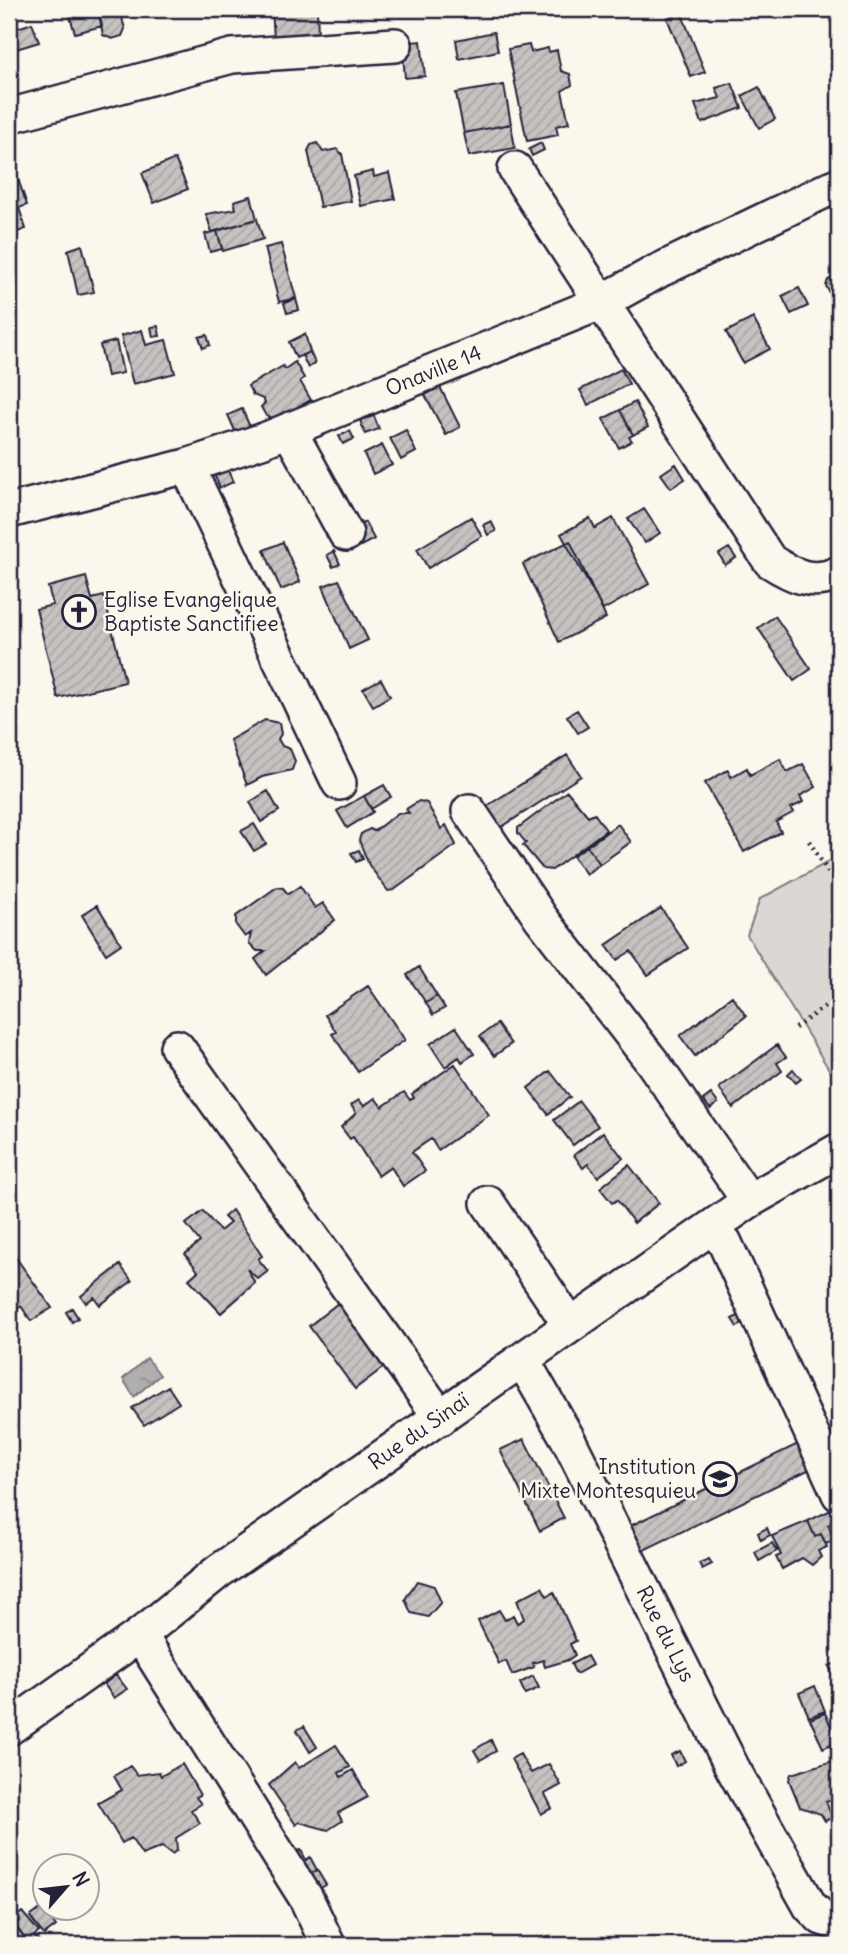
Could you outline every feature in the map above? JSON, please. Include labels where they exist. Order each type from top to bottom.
[{"type":"street","points":[[9,116],[232,55],[395,45]]},
{"type":"street","points":[[515,169],[769,561],[798,578],[828,579],[839,573]]},
{"type":"street","name":"Onaville 14","points":[[9,511],[187,466],[289,430],[600,303],[658,271],[839,184]]},
{"type":"street","points":[[289,430],[346,534]]},
{"type":"street","points":[[187,466],[339,783]]},
{"type":"street","points":[[470,811],[541,918],[653,1063],[749,1200]]},
{"type":"street","points":[[177,1047],[441,1418]]},
{"type":"street","name":"Rue du Sinaï","points":[[9,1728],[140,1635],[219,1571],[523,1361],[749,1200],[839,1150]]},
{"type":"street","points":[[488,1203],[570,1325]]},
{"type":"street","points":[[713,1227],[725,1243],[839,1494]]},
{"type":"street","name":"Rue du Lys","points":[[523,1361],[568,1439],[732,1767],[810,1906],[821,1918],[839,1924]]},
{"type":"street","points":[[140,1635],[306,1898],[328,1945]]},
{"type":"path","points":[[809,841],[839,890]]},
{"type":"path","points":[[794,1028],[839,996]]},
{"type":"shaded area","points":[[839,856],[839,1086],[747,935],[760,899]]},
{"type":"water","points":[[147,1358],[160,1375],[134,1397],[123,1379]]},
{"type":"building","points":[[98,9],[129,9],[130,16],[122,18],[125,29],[122,36],[112,39],[103,35]]},
{"type":"building","points":[[98,9],[102,26],[75,33],[70,17]]},
{"type":"building","points":[[272,9],[317,9],[318,36],[274,38]]},
{"type":"building","points":[[681,12],[705,72],[691,77],[667,18]]},
{"type":"building","points":[[32,23],[39,42],[10,51],[9,31]]},
{"type":"building","points":[[494,32],[498,51],[459,59],[456,40]]},
{"type":"building","points":[[421,41],[425,76],[405,78],[402,43]]},
{"type":"building","points":[[529,45],[531,52],[548,48],[549,52],[557,50],[561,71],[570,74],[572,85],[562,91],[569,123],[556,126],[558,135],[527,141],[508,49]]},
{"type":"building","points":[[732,83],[742,108],[702,123],[695,104],[720,98],[716,88]]},
{"type":"building","points":[[504,85],[511,124],[464,133],[456,93]]},
{"type":"building","points":[[759,87],[775,119],[759,128],[742,96]]},
{"type":"building","points":[[511,124],[515,148],[469,156],[464,133]]},
{"type":"building","points":[[317,143],[323,152],[337,149],[342,154],[351,201],[320,207],[308,151],[311,145]]},
{"type":"building","points":[[541,143],[544,150],[532,156],[529,149]]},
{"type":"building","points":[[175,159],[188,189],[154,203],[142,173]]},
{"type":"building","points":[[373,171],[374,177],[389,173],[395,199],[361,206],[354,176]]},
{"type":"building","points":[[18,179],[27,205],[9,212],[9,180]]},
{"type":"building","points":[[251,196],[257,219],[212,232],[206,214],[236,209],[234,201]]},
{"type":"building","points":[[19,208],[26,229],[9,235],[9,212]]},
{"type":"building","points":[[257,219],[263,239],[223,251],[217,231]]},
{"type":"building","points":[[217,231],[222,249],[210,252],[205,234]]},
{"type":"building","points":[[281,244],[296,298],[279,302],[265,248]]},
{"type":"building","points":[[82,245],[94,292],[78,295],[68,250]]},
{"type":"building","points":[[839,278],[839,300],[834,302],[826,286],[828,280]]},
{"type":"building","points":[[799,288],[808,306],[791,314],[782,296]]},
{"type":"building","points":[[296,299],[299,310],[287,313],[284,303]]},
{"type":"building","points":[[839,300],[839,317],[834,302]]},
{"type":"building","points":[[753,318],[770,349],[743,363],[726,332]]},
{"type":"building","points":[[158,326],[160,336],[153,337],[151,327]]},
{"type":"building","points":[[142,330],[146,345],[166,340],[175,373],[133,384],[121,336]]},
{"type":"building","points":[[305,334],[310,352],[296,358],[289,342]]},
{"type":"building","points":[[207,335],[210,345],[203,348],[199,337]]},
{"type":"building","points":[[116,341],[123,373],[107,376],[100,345]]},
{"type":"building","points":[[310,352],[315,363],[308,368],[302,355]]},
{"type":"building","points":[[295,362],[304,378],[300,381],[311,400],[276,419],[266,416],[261,407],[265,403],[263,399],[253,395],[248,386]]},
{"type":"building","points":[[621,369],[629,384],[588,405],[580,390]]},
{"type":"building","points":[[440,387],[460,427],[446,435],[425,395]]},
{"type":"building","points":[[635,402],[648,427],[633,435],[620,410]]},
{"type":"building","points":[[242,409],[254,436],[240,442],[228,415]]},
{"type":"building","points":[[620,410],[633,435],[629,437],[632,441],[619,448],[603,419]]},
{"type":"building","points":[[374,416],[379,429],[365,434],[360,420]]},
{"type":"building","points":[[406,430],[416,452],[401,460],[390,438]]},
{"type":"building","points":[[350,431],[354,439],[343,444],[339,436]]},
{"type":"building","points":[[382,445],[392,465],[373,474],[364,454]]},
{"type":"building","points":[[676,464],[685,479],[671,488],[661,474]]},
{"type":"building","points":[[227,468],[233,482],[220,488],[214,474]]},
{"type":"building","points":[[644,509],[660,533],[645,543],[628,519]]},
{"type":"building","points":[[471,517],[482,536],[428,568],[417,549]]},
{"type":"building","points":[[590,518],[595,528],[613,518],[649,584],[603,610],[561,534]]},
{"type":"building","points":[[491,521],[496,531],[488,535],[483,525]]},
{"type":"building","points":[[365,522],[374,539],[359,547],[350,530]]},
{"type":"building","points":[[570,541],[606,618],[559,642],[523,564]]},
{"type":"building","points":[[283,542],[300,582],[281,590],[264,550]]},
{"type":"building","points":[[729,548],[736,558],[725,565],[719,554]]},
{"type":"building","points":[[334,551],[340,564],[333,567],[327,555]]},
{"type":"building","points":[[86,577],[92,599],[104,596],[125,682],[58,698],[36,609],[53,605],[48,587]]},
{"type":"building","points":[[339,580],[368,640],[349,649],[323,586]]},
{"type":"building","points":[[775,616],[811,669],[794,681],[758,628]]},
{"type":"building","points":[[381,679],[390,696],[373,706],[363,689]]},
{"type":"building","points":[[9,708],[18,733],[10,736],[9,731]]},
{"type":"building","points":[[577,710],[588,727],[578,733],[567,716]]},
{"type":"building","points":[[265,720],[279,723],[281,734],[278,739],[282,746],[290,749],[295,761],[292,770],[262,777],[247,785],[230,740]]},
{"type":"building","points":[[567,755],[581,776],[500,828],[487,806]]},
{"type":"building","points":[[780,759],[787,772],[803,764],[816,787],[800,796],[803,802],[791,808],[794,812],[776,822],[781,832],[744,852],[705,783],[728,770],[731,777],[747,768],[750,775]]},
{"type":"building","points":[[384,785],[391,797],[371,809],[364,796]]},
{"type":"building","points":[[268,791],[279,811],[261,822],[250,802]]},
{"type":"building","points":[[567,791],[588,816],[594,813],[606,830],[552,870],[543,869],[523,845],[526,843],[518,833],[518,828]]},
{"type":"building","points":[[364,796],[373,812],[347,828],[337,811]]},
{"type":"building","points":[[419,801],[427,803],[441,829],[446,825],[456,845],[394,890],[388,891],[369,865],[359,840],[361,834],[370,829],[374,831],[398,813],[409,813],[406,809]]},
{"type":"building","points":[[254,824],[266,844],[254,851],[241,831]]},
{"type":"building","points":[[618,824],[631,842],[600,864],[587,846]]},
{"type":"building","points":[[587,846],[600,864],[586,874],[573,856]]},
{"type":"building","points":[[359,850],[363,859],[356,862],[351,853]]},
{"type":"building","points":[[300,886],[315,908],[323,903],[335,920],[266,975],[255,959],[265,951],[257,951],[249,943],[251,933],[245,937],[236,925],[236,916],[277,887],[283,888],[288,894]]},
{"type":"building","points":[[97,905],[121,944],[106,954],[82,915]]},
{"type":"building","points":[[661,908],[688,948],[648,975],[631,951],[617,960],[606,945]]},
{"type":"building","points":[[419,967],[437,996],[426,1003],[407,975]]},
{"type":"building","points":[[368,986],[405,1040],[358,1072],[332,1034],[336,1032],[325,1015]]},
{"type":"building","points":[[437,996],[445,1008],[433,1015],[426,1003]]},
{"type":"building","points":[[732,996],[746,1016],[695,1056],[680,1036]]},
{"type":"building","points":[[497,1024],[511,1044],[494,1056],[480,1036]]},
{"type":"building","points":[[456,1027],[474,1054],[462,1062],[459,1057],[445,1067],[430,1044]]},
{"type":"building","points":[[777,1045],[786,1057],[777,1063],[782,1071],[733,1108],[719,1088]]},
{"type":"building","points":[[455,1064],[489,1115],[438,1150],[431,1139],[412,1152],[425,1171],[403,1186],[391,1167],[378,1176],[353,1137],[350,1139],[341,1127],[356,1113],[351,1105],[359,1100],[364,1106],[375,1098],[382,1107],[404,1092],[410,1100],[414,1098],[412,1094]]},
{"type":"building","points":[[793,1069],[801,1079],[796,1083],[788,1074]]},
{"type":"building","points":[[550,1071],[570,1097],[548,1114],[528,1088]]},
{"type":"building","points":[[711,1094],[718,1103],[710,1109],[703,1100]]},
{"type":"building","points":[[579,1101],[598,1126],[573,1145],[554,1120]]},
{"type":"building","points":[[603,1132],[623,1158],[598,1177],[588,1164],[583,1168],[574,1155]]},
{"type":"building","points":[[629,1165],[659,1203],[634,1223],[617,1200],[612,1203],[600,1188]]},
{"type":"building","points":[[232,1210],[262,1256],[258,1259],[268,1271],[258,1279],[247,1269],[255,1283],[221,1313],[189,1279],[198,1271],[185,1254],[200,1242],[186,1224],[203,1211],[220,1231],[230,1223],[224,1217]]},
{"type":"building","points":[[9,1248],[52,1308],[31,1321],[21,1306],[15,1311],[9,1308]]},
{"type":"building","points":[[120,1265],[132,1281],[100,1305],[94,1297],[86,1303],[81,1296]]},
{"type":"building","points":[[338,1303],[385,1366],[355,1389],[309,1326]]},
{"type":"building","points":[[72,1308],[78,1318],[72,1322],[66,1312]]},
{"type":"building","points":[[740,1315],[744,1323],[737,1327],[732,1319]]},
{"type":"building","points":[[168,1386],[179,1403],[144,1425],[132,1408]]},
{"type":"building","points":[[524,1439],[564,1518],[540,1531],[500,1450]]},
{"type":"building","points":[[800,1443],[812,1468],[640,1552],[628,1527]]},
{"type":"building","points":[[833,1509],[838,1521],[828,1525],[835,1540],[826,1544],[821,1534],[815,1537],[808,1521]]},
{"type":"building","points":[[808,1521],[815,1537],[821,1534],[827,1547],[818,1551],[821,1557],[812,1565],[802,1558],[782,1569],[776,1557],[781,1555],[772,1536]]},
{"type":"building","points":[[767,1528],[770,1535],[761,1540],[758,1533]]},
{"type":"building","points":[[772,1543],[777,1551],[759,1561],[755,1552]]},
{"type":"building","points":[[709,1559],[712,1564],[702,1569],[699,1563]]},
{"type":"building","points":[[417,1581],[434,1586],[441,1602],[428,1617],[411,1613],[405,1599]]},
{"type":"building","points":[[542,1587],[547,1596],[554,1592],[576,1641],[570,1644],[575,1655],[545,1667],[543,1660],[533,1663],[534,1667],[512,1675],[506,1661],[499,1664],[478,1621],[499,1610],[505,1620],[513,1615],[517,1623],[524,1619],[517,1600]]},
{"type":"building","points":[[587,1656],[592,1665],[576,1674],[571,1664]]},
{"type":"building","points":[[839,1662],[839,1691],[829,1666]]},
{"type":"building","points":[[116,1675],[127,1689],[114,1698],[104,1684]]},
{"type":"building","points":[[533,1676],[539,1688],[525,1694],[520,1683]]},
{"type":"building","points":[[815,1686],[825,1711],[809,1717],[799,1693]]},
{"type":"building","points":[[825,1713],[838,1741],[823,1748],[810,1719]]},
{"type":"building","points":[[304,1726],[317,1747],[310,1752],[297,1730]]},
{"type":"building","points":[[491,1740],[496,1751],[480,1760],[474,1750]]},
{"type":"building","points":[[336,1745],[350,1767],[339,1773],[341,1777],[353,1770],[368,1797],[338,1813],[342,1821],[328,1830],[299,1822],[296,1825],[269,1785],[295,1762],[299,1768]]},
{"type":"building","points":[[680,1751],[685,1761],[676,1766],[671,1755]]},
{"type":"building","points":[[520,1754],[531,1773],[549,1764],[561,1785],[545,1794],[552,1808],[541,1814],[511,1759]]},
{"type":"building","points":[[839,1759],[839,1797],[826,1801],[832,1818],[825,1821],[821,1814],[800,1807],[789,1780],[791,1774]]},
{"type":"building","points":[[182,1764],[200,1795],[196,1797],[201,1804],[191,1810],[200,1823],[176,1838],[177,1850],[172,1854],[162,1847],[142,1855],[131,1838],[122,1843],[98,1803],[122,1790],[114,1776],[130,1766],[137,1775],[159,1772],[161,1776]]},
{"type":"building","points":[[301,1850],[306,1860],[310,1857],[317,1870],[303,1878],[290,1855]]},
{"type":"building","points":[[317,1870],[326,1885],[312,1893],[303,1878]]},
{"type":"building","points":[[9,1898],[20,1920],[9,1928]]},
{"type":"building","points":[[22,1912],[39,1932],[34,1936],[40,1942],[36,1945],[30,1945],[14,1924],[20,1920],[18,1915]]},
{"type":"building","points":[[35,1923],[54,1923],[56,1926],[44,1935]]},
{"type":"building","points":[[224,1937],[228,1945],[209,1945]]},
{"type":"place","name":"Eglise Evangelique Baptiste Sanctifiee","points":[[79,612]]},
{"type":"place","name":"Institution Mixte Montesquieu","points":[[720,1479]]}]
